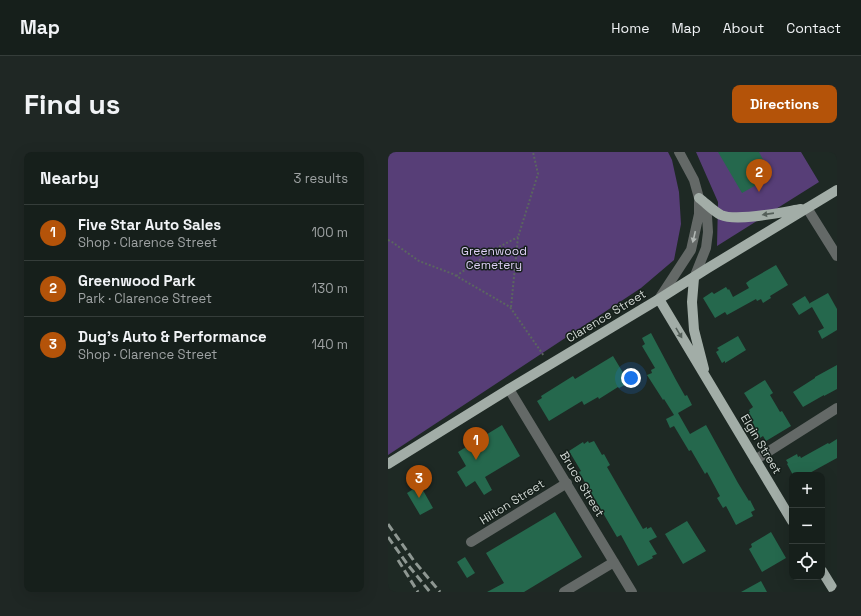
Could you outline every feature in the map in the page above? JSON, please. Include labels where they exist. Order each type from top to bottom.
[{"type":"main road","name":"Clarence Street","points":[[388,464],[837,190]]},
{"type":"main road","points":[[699,198],[720,214],[731,218],[768,215],[807,208]]},
{"type":"main road","name":"Elgin Street","points":[[694,278],[692,302],[694,330],[707,380]]},
{"type":"main road","name":"Elgin Street","points":[[659,300],[789,516]]},
{"type":"main road","points":[[825,576],[835,592]]},
{"type":"street","points":[[679,152],[694,180],[699,198],[707,216],[708,232],[706,248],[694,278]]},
{"type":"street","points":[[659,300],[691,250],[699,214],[699,198]]},
{"type":"street","points":[[807,208],[837,256]]},
{"type":"street","name":"Bruce Street","points":[[509,389],[632,592]]},
{"type":"street","points":[[755,460],[837,408]]},
{"type":"street","name":"Hilton Street","points":[[471,542],[567,483]]},
{"type":"street","points":[[564,592],[614,562]]},
{"type":"path","points":[[510,307],[518,237],[538,174],[532,152]]},
{"type":"path","points":[[456,276],[497,248],[518,237]]},
{"type":"path","points":[[388,240],[419,261],[456,276],[510,307],[550,365]]},
{"type":"green space","name":"Greenwood Cemetery","points":[[388,152],[668,152],[672,160],[679,192],[681,224],[674,260],[641,288],[388,455]]},
{"type":"green space","points":[[696,152],[801,152],[819,182],[717,246],[718,202]]},
{"type":"building","points":[[718,152],[759,152],[765,163],[760,167],[767,179],[742,193]]},
{"type":"building","points":[[776,265],[788,285],[770,296],[771,298],[763,303],[761,299],[757,301],[756,299],[727,315],[725,312],[715,318],[703,298],[712,292],[714,294],[726,287],[728,290],[729,289],[733,297],[749,288],[746,283],[750,280]]},
{"type":"building","points":[[828,293],[837,309],[837,330],[822,339],[818,331],[824,328],[812,307],[799,315],[792,304],[805,296],[810,304]]},
{"type":"building","points":[[651,333],[685,396],[687,395],[692,405],[678,413],[690,434],[706,425],[738,483],[755,510],[751,512],[753,516],[736,525],[726,506],[723,508],[717,498],[720,496],[707,472],[705,474],[691,450],[689,451],[674,426],[670,428],[666,419],[674,415],[647,375],[652,373],[651,370],[655,368],[642,346],[645,344],[642,338]]},
{"type":"building","points":[[738,336],[746,350],[725,363],[725,361],[722,363],[716,352],[719,350],[717,348]]},
{"type":"building","points":[[613,356],[625,376],[623,377],[627,384],[619,388],[618,387],[599,399],[598,397],[584,405],[582,401],[549,421],[537,401],[542,398],[541,396],[573,376],[575,379]]},
{"type":"building","points":[[837,365],[837,389],[803,407],[793,392],[815,377]]},
{"type":"building","points":[[765,380],[773,393],[770,395],[780,412],[782,411],[791,426],[766,441],[763,436],[760,438],[754,428],[755,427],[748,413],[753,407],[744,393]]},
{"type":"building","points":[[502,425],[520,456],[485,477],[492,490],[484,495],[475,481],[466,487],[457,472],[466,466],[458,452]]},
{"type":"building","points":[[837,439],[837,458],[811,472],[791,472],[786,460],[797,454],[798,457],[800,456],[801,458],[828,443],[829,444]]},
{"type":"building","points":[[588,441],[589,443],[594,441],[602,455],[604,454],[610,465],[607,467],[643,529],[651,527],[657,537],[649,541],[657,554],[652,556],[653,558],[638,566],[621,535],[617,537],[579,472],[581,471],[569,451],[583,442],[584,444]]},
{"type":"building","points":[[420,485],[433,508],[420,515],[407,493]]},
{"type":"building","points":[[555,512],[582,557],[524,592],[487,592],[504,583],[486,553]]},
{"type":"building","points":[[687,521],[706,551],[683,564],[665,534]]},
{"type":"building","points":[[771,532],[786,558],[762,572],[749,549],[752,547],[751,544]]},
{"type":"building","points":[[465,557],[475,573],[467,578],[457,562]]},
{"type":"building","points":[[761,581],[767,592],[741,592]]},
{"type":"railway","points":[[388,524],[414,561],[440,592]]},
{"type":"railway","points":[[388,537],[430,592]]},
{"type":"railway","points":[[398,560],[418,592]]},
{"type":"place","name":"Greenwood Park","points":[[759,192]]},
{"type":"place","name":"Five Star Auto Sales","points":[[476,460]]},
{"type":"place","name":"Dug's Auto & Performance","points":[[419,498]]}]
